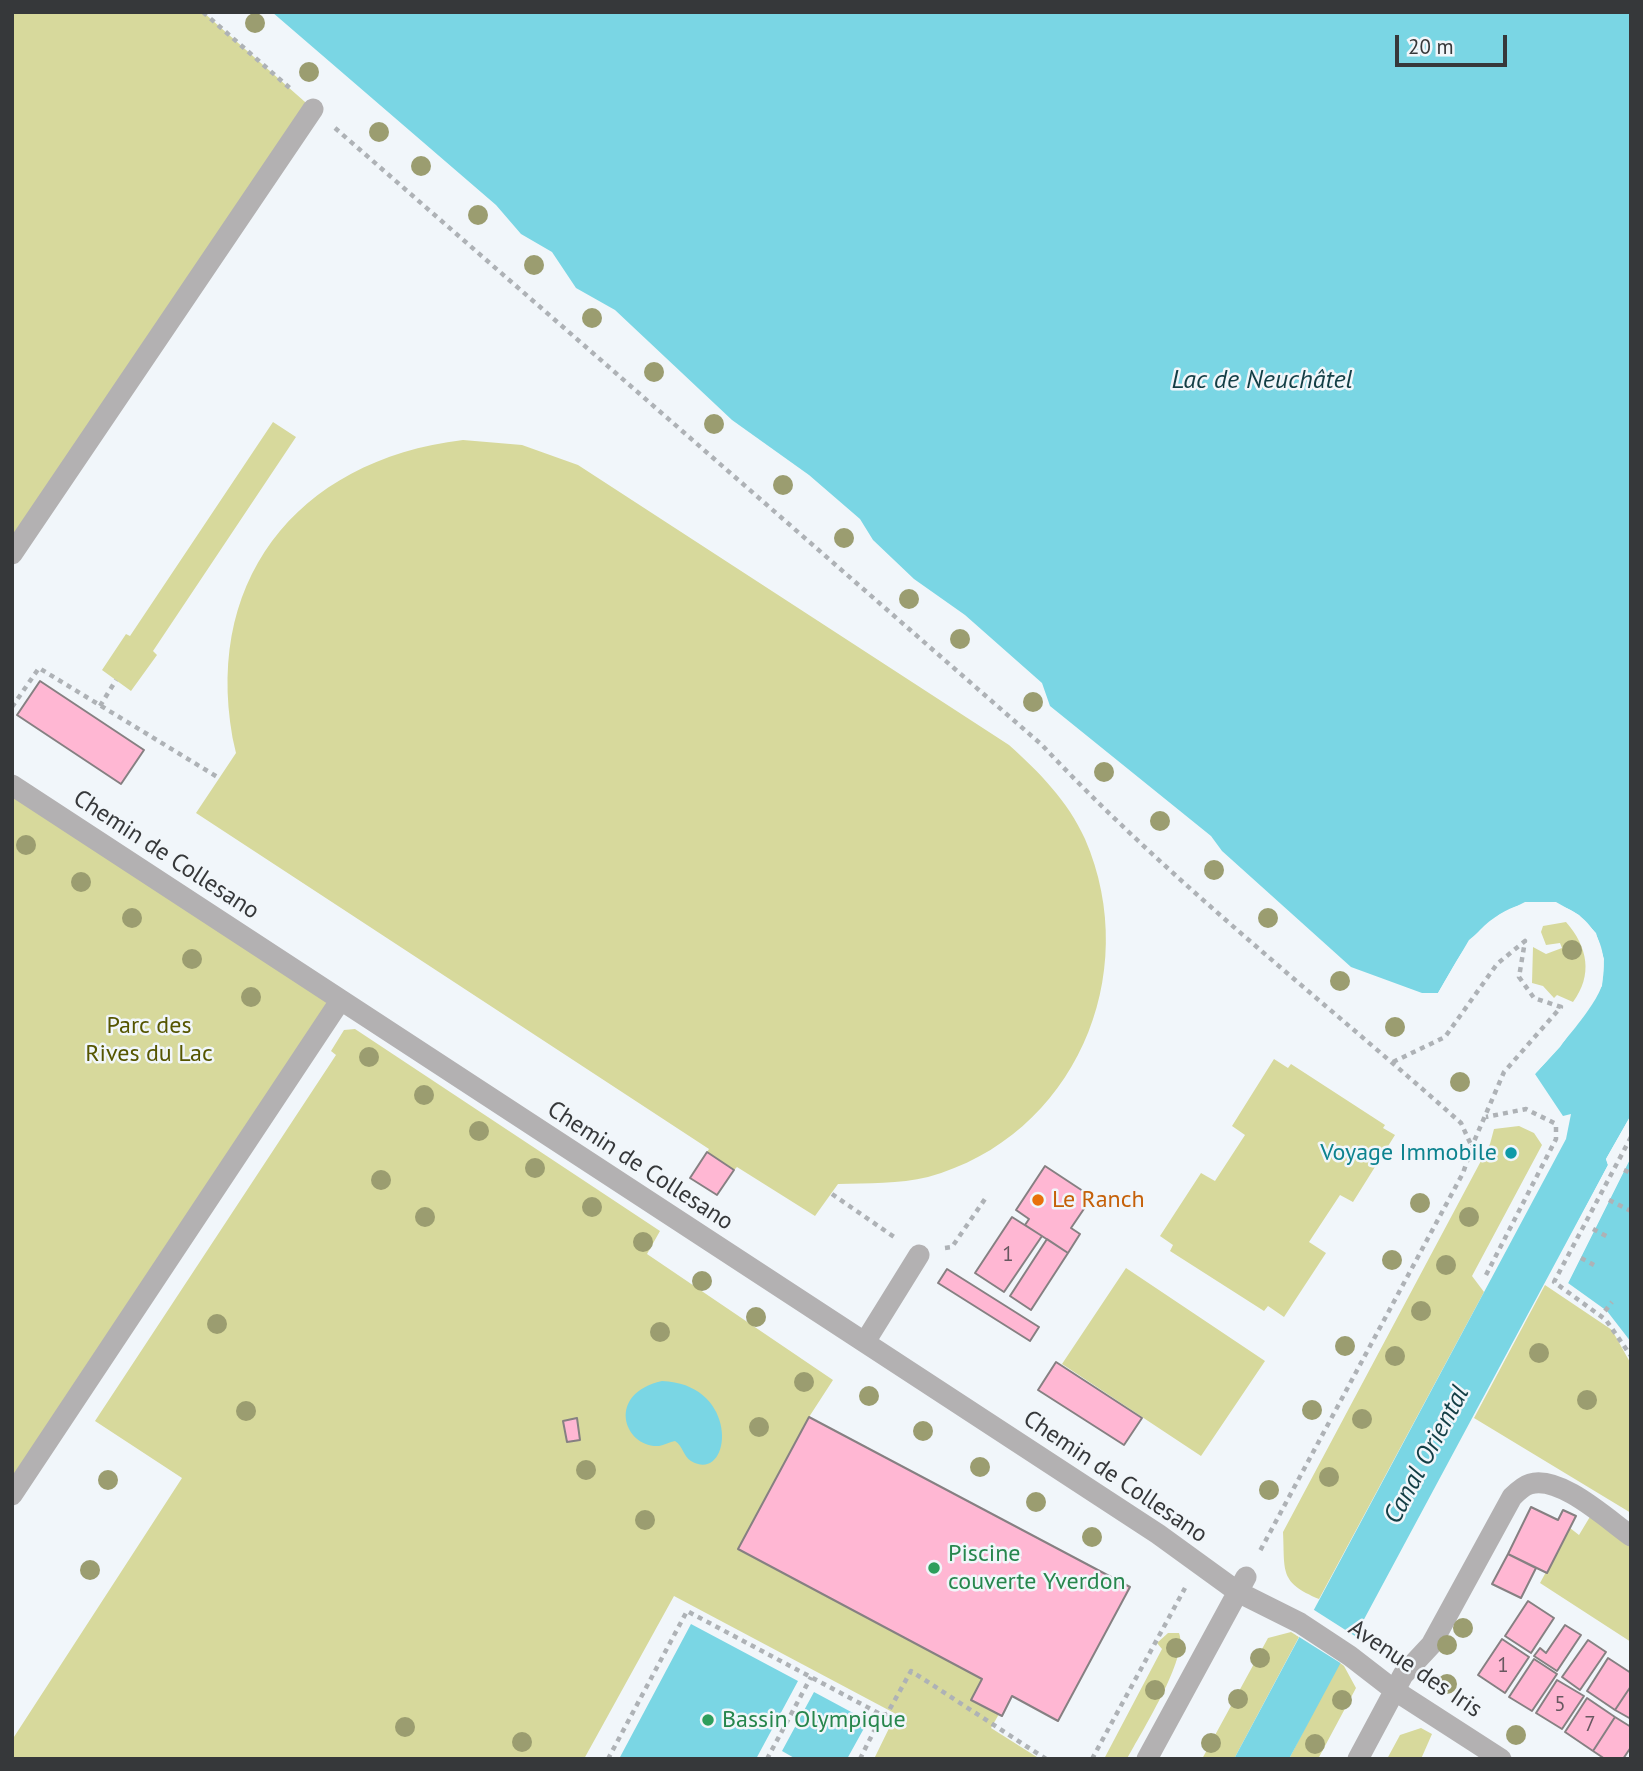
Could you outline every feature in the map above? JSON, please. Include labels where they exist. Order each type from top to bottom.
[{"type":"street","points":[[12,554],[313,109]]},
{"type":"street","name":"Chemin de Collesano","points":[[12,785],[669,1217],[1158,1534],[1198,1565],[1242,1584],[1300,1623]]},
{"type":"street","points":[[12,1495],[340,1001]]},
{"type":"street","points":[[865,1342],[919,1255]]},
{"type":"street","points":[[1358,1759],[1399,1683],[1431,1644],[1512,1497],[1528,1484],[1542,1482],[1564,1489],[1631,1536]]},
{"type":"street","points":[[1147,1759],[1242,1584]]},
{"type":"street","name":"Avenue des Iris","points":[[1300,1623],[1350,1656],[1399,1683],[1501,1759]]},
{"type":"path","points":[[203,12],[1042,745],[1075,780],[1196,891],[1461,1123],[1472,1147]]},
{"type":"path","points":[[12,707],[39,668],[219,778]]},
{"type":"path","points":[[100,706],[116,680]]},
{"type":"path","points":[[1242,1584],[1464,1173],[1472,1147],[1504,1072],[1561,1007],[1534,998],[1519,976],[1525,941],[1497,964],[1445,1037],[1393,1062]]},
{"type":"path","points":[[1485,1117],[1526,1109],[1556,1124],[1556,1139],[1486,1275]]},
{"type":"path","points":[[1631,1137],[1554,1282],[1606,1320],[1631,1356]]},
{"type":"path","points":[[1624,1170],[1631,1173]]},
{"type":"path","points":[[1609,1200],[1631,1211]]},
{"type":"path","points":[[1594,1229],[1608,1237]]},
{"type":"path","points":[[1581,1258],[1594,1265]]},
{"type":"path","points":[[1605,1311],[1612,1303]]},
{"type":"path","points":[[1092,1759],[1198,1565]]},
{"type":"path","points":[[608,1759],[687,1611],[882,1715]]},
{"type":"path","points":[[860,1759],[882,1715],[887,1714],[911,1671],[1046,1759]]},
{"type":"path","points":[[767,1759],[811,1677]]},
{"type":"green space","points":[[12,12],[203,12],[313,109],[12,554]]},
{"type":"green space","points":[[273,422],[296,437],[153,651],[157,655],[131,691],[102,670],[126,634],[130,636]]},
{"type":"green space","points":[[463,440],[522,445],[578,465],[1009,745],[1052,788],[1085,839],[1101,891],[1106,944],[1100,995],[1083,1044],[1057,1088],[1022,1126],[979,1157],[928,1177],[895,1182],[838,1184],[815,1216],[737,1167],[734,1170],[707,1152],[709,1149],[196,813],[236,753],[228,692],[232,636],[247,585],[272,541],[307,504],[351,474],[403,452]]},
{"type":"green space","name":"Parc des Rives du Lac","points":[[12,785],[340,1001],[12,1495]]},
{"type":"green space","points":[[1566,922],[1579,941],[1585,961],[1583,982],[1573,1002],[1557,995],[1554,998],[1543,986],[1532,983],[1533,947],[1546,954],[1562,948],[1560,943],[1546,945],[1541,932],[1543,926]]},
{"type":"green space","points":[[355,1029],[660,1231],[647,1254],[833,1380],[809,1417],[738,1549],[982,1679],[999,1714],[991,1728],[1040,1759],[874,1759],[896,1714],[674,1596],[584,1759],[12,1759],[12,1740],[182,1478],[95,1421],[336,1055],[331,1051],[344,1030]]},
{"type":"green space","points":[[1274,1059],[1288,1068],[1291,1064],[1385,1125],[1383,1128],[1395,1135],[1353,1202],[1340,1195],[1309,1242],[1326,1253],[1284,1317],[1268,1306],[1264,1311],[1170,1251],[1173,1245],[1160,1236],[1201,1173],[1215,1181],[1245,1135],[1232,1126]]},
{"type":"green space","points":[[1519,1126],[1534,1133],[1542,1145],[1472,1276],[1484,1292],[1319,1599],[1297,1587],[1287,1574],[1283,1532],[1490,1144],[1494,1129]]},
{"type":"green space","points":[[1126,1268],[1265,1361],[1201,1456],[1062,1364]]},
{"type":"green space","points":[[1545,1285],[1612,1330],[1631,1364],[1631,1513],[1474,1418]]},
{"type":"green space","points":[[1591,1515],[1631,1544],[1631,1642],[1540,1583],[1570,1528],[1579,1535]]},
{"type":"green space","points":[[1291,1632],[1299,1637],[1234,1759],[1202,1759],[1268,1638]]},
{"type":"green space","points":[[1168,1633],[1179,1633],[1180,1644],[1162,1696],[1127,1759],[1104,1759],[1162,1649],[1157,1643]]},
{"type":"green space","points":[[1339,1662],[1356,1688],[1318,1759],[1289,1759]]},
{"type":"green space","points":[[1421,1728],[1432,1734],[1421,1759],[1387,1759],[1400,1735]]},
{"type":"water","name":"Lac de Neuchâtel","points":[[272,12],[1631,12],[1631,1115],[1606,1159],[1608,1165],[1289,1759],[1234,1759],[1566,1139],[1571,1114],[1563,1116],[1535,1074],[1573,1031],[1599,993],[1604,962],[1599,942],[1590,926],[1576,913],[1559,905],[1520,905],[1500,914],[1480,930],[1464,949],[1438,993],[1422,993],[1351,967],[1222,851],[1211,836],[1050,706],[1042,683],[965,615],[914,579],[873,540],[860,519],[809,475],[732,420],[615,310],[576,288],[552,252],[521,234],[496,205]]},
{"type":"water","points":[[1631,1157],[1631,1342],[1607,1311],[1568,1283]]},
{"type":"water","points":[[662,1381],[688,1386],[706,1398],[717,1414],[722,1431],[721,1447],[715,1459],[705,1465],[691,1461],[675,1441],[659,1446],[647,1444],[637,1439],[630,1430],[626,1419],[627,1408],[633,1397],[644,1388]]},
{"type":"water","name":"Bassin Olympique","points":[[691,1624],[798,1681],[756,1759],[619,1759]]},
{"type":"water","points":[[814,1692],[868,1721],[847,1759],[796,1759],[782,1751]]},
{"type":"pier","points":[[1525,902],[1556,902],[1579,915],[1596,933],[1604,959],[1602,986],[1560,1047],[1535,1074],[1533,1071],[1557,1045],[1599,985],[1601,959],[1593,935],[1577,918],[1555,906],[1525,906],[1501,918],[1471,942],[1441,996],[1438,993],[1469,940],[1499,915]]},
{"type":"pier","points":[[1631,1115],[1631,1122],[1610,1159],[1611,1166],[1554,1275],[1551,1273],[1608,1165],[1606,1159]]},
{"type":"pier","points":[[1631,1154],[1631,1157],[1568,1283],[1565,1281]]},
{"type":"pier","points":[[1311,1608],[1358,1638],[1342,1664],[1296,1635]]},
{"type":"building","points":[[40,681],[144,750],[121,784],[17,715]]},
{"type":"building","points":[[707,1152],[734,1170],[717,1195],[690,1178]]},
{"type":"building","points":[[1045,1166],[1092,1197],[1071,1228],[1080,1234],[1068,1253],[1025,1225],[1029,1219],[1016,1210]]},
{"type":"building","points":[[1012,1217],[1042,1236],[1004,1292],[975,1273]]},
{"type":"building","points":[[1047,1239],[1068,1253],[1031,1310],[1010,1296]]},
{"type":"building","points":[[947,1269],[1039,1327],[1030,1341],[938,1283]]},
{"type":"building","points":[[1056,1362],[1142,1418],[1124,1445],[1038,1390]]},
{"type":"building","name":"Piscine couverte Yverdon","points":[[809,1417],[1130,1587],[1058,1721],[1012,1696],[1002,1716],[971,1700],[982,1679],[738,1549]]},
{"type":"building","points":[[577,1418],[580,1440],[567,1442],[563,1421]]},
{"type":"building","points":[[1531,1507],[1558,1520],[1563,1510],[1576,1516],[1547,1573],[1508,1554]]},
{"type":"building","points":[[1508,1554],[1536,1568],[1521,1598],[1492,1584]]},
{"type":"building","points":[[1528,1601],[1554,1618],[1531,1653],[1505,1636]]},
{"type":"building","points":[[1565,1625],[1581,1635],[1557,1671],[1534,1656],[1540,1648],[1546,1653]]},
{"type":"building","points":[[1502,1639],[1529,1657],[1505,1693],[1478,1675]]},
{"type":"building","points":[[1588,1640],[1606,1652],[1580,1690],[1562,1677]]},
{"type":"building","points":[[1608,1658],[1631,1673],[1631,1686],[1615,1710],[1587,1691]]},
{"type":"building","points":[[1534,1659],[1557,1674],[1532,1711],[1509,1697]]},
{"type":"building","points":[[1557,1680],[1584,1696],[1562,1729],[1536,1713]]},
{"type":"building","points":[[1631,1686],[1631,1719],[1615,1710]]},
{"type":"building","points":[[1587,1698],[1615,1717],[1593,1751],[1565,1732]]},
{"type":"building","points":[[1615,1717],[1631,1727],[1631,1747],[1623,1759],[1605,1759],[1593,1751]]},
{"type":"place","name":"Voyage Immobile","points":[[1511,1153]]},
{"type":"place","name":"Le Ranch","points":[[1038,1200]]},
{"type":"place","name":"Piscine couverte Yverdon","points":[[934,1568]]},
{"type":"place","name":"Bassin Olympique","points":[[708,1720]]},
{"type":"water label","name":"Canal Oriental","points":[[1427,1455]]}]
